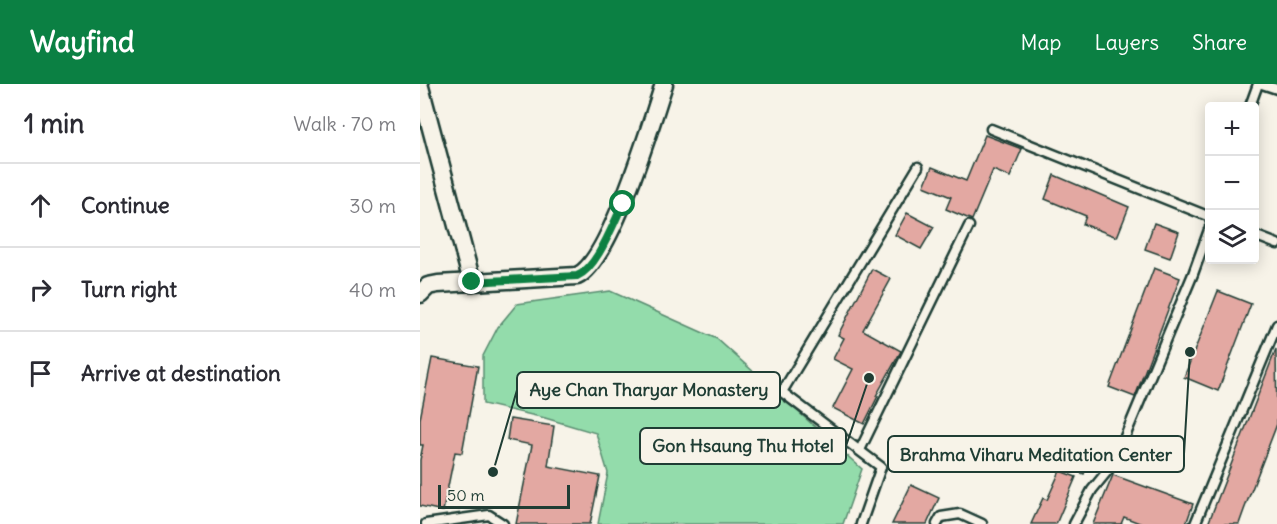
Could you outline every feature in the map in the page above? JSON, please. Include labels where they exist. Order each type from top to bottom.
[{"type":"street","points":[[420,294],[429,286],[577,276],[585,273],[594,261],[623,204],[664,84]]},
{"type":"street","points":[[420,87],[472,282]]},
{"type":"lane","points":[[1252,102],[1260,84],[1277,89]]},
{"type":"lane","points":[[991,129],[1205,215]]},
{"type":"lane","points":[[861,524],[881,467],[782,392],[918,167]]},
{"type":"lane","points":[[860,450],[969,226]]},
{"type":"lane","points":[[1259,237],[1277,244]]},
{"type":"lane","points":[[1074,524],[1092,490],[1114,463],[1193,274],[1205,239]]},
{"type":"lane","points":[[1195,524],[1277,325]]},
{"type":"lane","points":[[937,524],[941,517],[960,514],[982,524]]},
{"type":"lane","points":[[426,524],[489,515],[503,524]]},
{"type":"green space","points":[[610,291],[717,339],[862,469],[843,524],[598,524],[608,473],[596,433],[545,418],[483,404],[483,356],[498,327],[517,304]]},
{"type":"building","points":[[985,135],[1022,149],[1010,177],[993,170],[972,220],[946,209],[951,197],[924,186],[932,167],[966,181]]},
{"type":"building","points":[[1054,175],[1129,207],[1117,237],[1083,224],[1086,216],[1045,199]]},
{"type":"building","points":[[907,213],[934,227],[921,249],[895,235]]},
{"type":"building","points":[[1154,223],[1179,232],[1170,258],[1145,249]]},
{"type":"building","points":[[1154,268],[1180,278],[1135,397],[1109,387]]},
{"type":"building","points":[[872,269],[891,279],[863,330],[901,351],[876,396],[878,396],[864,424],[833,408],[853,369],[833,359],[844,338],[838,335]]},
{"type":"building","points":[[1218,291],[1251,304],[1218,391],[1184,377]]},
{"type":"building","points":[[1276,349],[1277,424],[1239,524],[1208,524]]},
{"type":"building","points":[[432,358],[478,366],[462,453],[455,452],[443,511],[420,506],[420,460],[423,445],[420,445],[420,419]]},
{"type":"building","points":[[510,419],[554,426],[548,466],[600,476],[590,524],[516,524],[532,445],[507,440]]},
{"type":"building","points":[[1078,447],[1092,453],[1084,474],[1069,468]]},
{"type":"building","points":[[1060,471],[1076,477],[1056,524],[1031,524],[1043,498],[1047,500]]},
{"type":"building","points":[[1113,475],[1193,504],[1186,524],[1142,524],[1124,517],[1121,524],[1093,524]]},
{"type":"building","points":[[911,485],[939,498],[927,524],[892,524]]},
{"type":"place","name":"Brahma Viharu Meditation Center","points":[[1190,352]]},
{"type":"place","name":"Gon Hsaung Thu Hotel","points":[[869,378]]},
{"type":"place","name":"Aye Chan Tharyar Monastery","points":[[493,472]]},
{"type":"route","points":[[472,282],[577,276],[585,273],[594,261],[623,204]]}]
